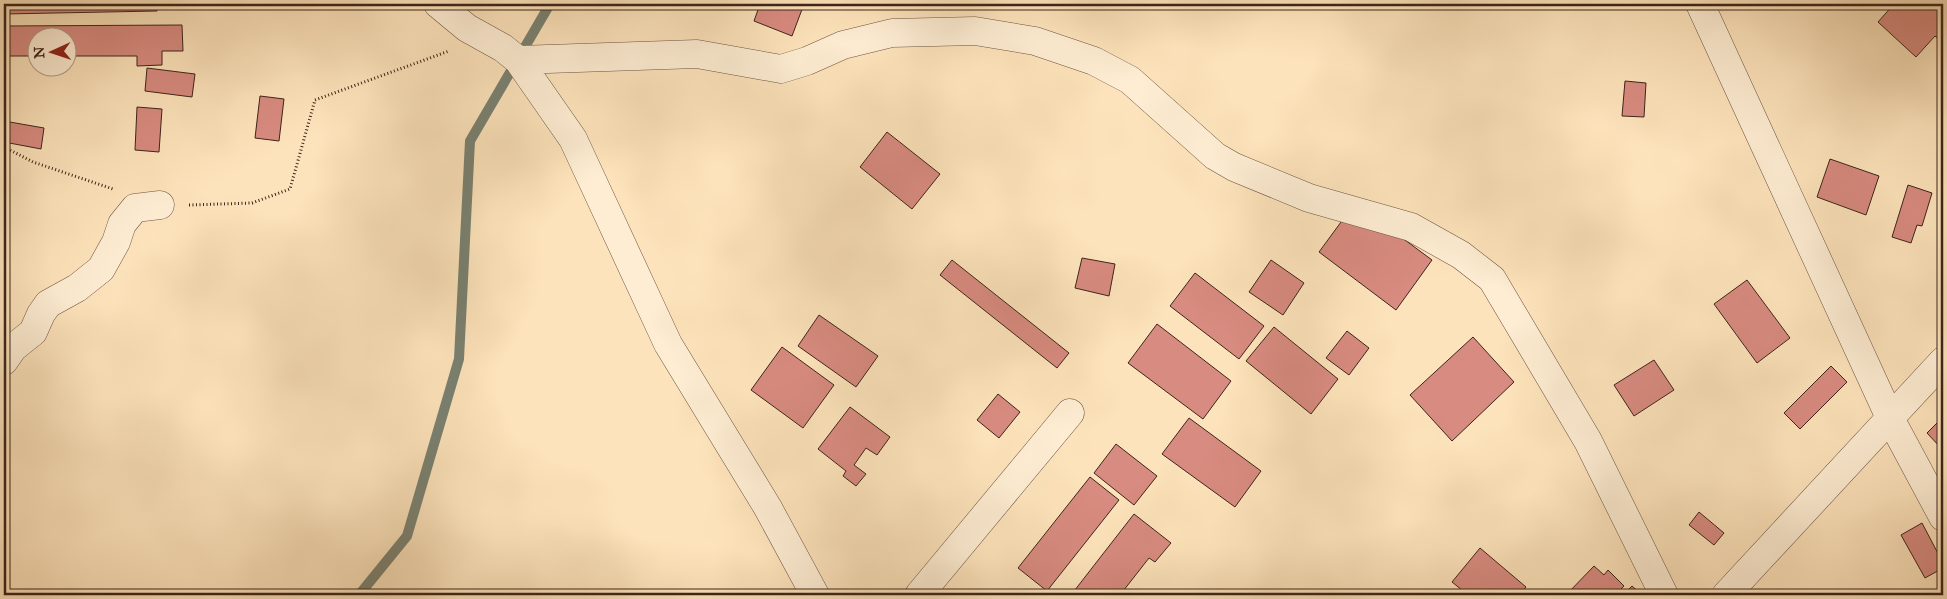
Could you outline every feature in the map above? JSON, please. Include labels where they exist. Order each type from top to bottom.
[{"type":"street","points":[[438,4],[467,28],[503,48],[518,60],[573,139],[668,344],[768,508],[815,595]]},
{"type":"street","points":[[1700,4],[1891,420],[1943,517]]},
{"type":"street","points":[[518,60],[697,54],[781,69],[807,61],[842,45],[892,33],[975,31],[1035,40],[1094,61],[1130,80],[1216,156],[1234,167],[1310,198],[1411,227],[1461,255],[1492,279],[1588,441],[1664,595]]},
{"type":"street","points":[[4,361],[13,348],[33,332],[40,314],[48,304],[78,288],[101,269],[116,242],[122,224],[135,208],[160,205]]},
{"type":"street","points":[[1726,595],[1891,420],[1943,361]]},
{"type":"street","points":[[919,595],[1070,413]]},
{"type":"path","points":[[160,205],[252,203],[290,189],[315,100],[454,50]]},
{"type":"path","points":[[4,147],[33,162],[115,190]]},
{"type":"building","points":[[4,4],[157,4],[157,11],[4,14]]},
{"type":"building","points":[[760,4],[804,4],[792,36],[754,21]]},
{"type":"building","points":[[1894,4],[1943,4],[1943,43],[1935,36],[1916,57],[1878,22]]},
{"type":"building","points":[[182,25],[183,51],[162,51],[162,65],[137,66],[137,56],[78,56],[78,28],[28,28],[28,56],[5,56],[4,26]]},
{"type":"building","points":[[147,68],[195,74],[192,97],[145,91]]},
{"type":"building","points":[[1625,81],[1646,83],[1644,117],[1622,116]]},
{"type":"building","points":[[260,96],[284,99],[279,141],[255,138]]},
{"type":"building","points":[[137,107],[162,109],[159,152],[135,150]]},
{"type":"building","points":[[4,121],[44,128],[41,149],[4,142]]},
{"type":"building","points":[[887,132],[940,174],[912,209],[860,167]]},
{"type":"building","points":[[1830,159],[1879,176],[1866,215],[1817,197]]},
{"type":"building","points":[[1908,185],[1932,193],[1922,226],[1917,225],[1911,243],[1892,237]]},
{"type":"building","points":[[1355,203],[1432,260],[1396,310],[1319,252]]},
{"type":"building","points":[[1082,258],[1115,264],[1109,296],[1075,288]]},
{"type":"building","points":[[952,260],[1069,353],[1057,368],[940,275]]},
{"type":"building","points":[[1271,260],[1304,283],[1283,315],[1249,292]]},
{"type":"building","points":[[1195,273],[1264,326],[1239,359],[1170,306]]},
{"type":"building","points":[[1747,280],[1790,338],[1757,363],[1714,304]]},
{"type":"building","points":[[819,315],[878,356],[856,387],[798,346]]},
{"type":"building","points":[[1157,324],[1231,381],[1203,419],[1128,363]]},
{"type":"building","points":[[1274,327],[1338,379],[1311,414],[1246,361]]},
{"type":"building","points":[[1347,331],[1369,348],[1349,375],[1326,358]]},
{"type":"building","points":[[1473,337],[1514,382],[1452,441],[1410,395]]},
{"type":"building","points":[[782,347],[834,385],[803,428],[751,390]]},
{"type":"building","points":[[1654,360],[1674,390],[1634,416],[1614,385]]},
{"type":"building","points":[[1831,366],[1847,382],[1800,429],[1784,413]]},
{"type":"building","points":[[998,394],[1020,412],[999,438],[977,420]]},
{"type":"building","points":[[850,407],[890,437],[877,455],[866,448],[854,465],[866,474],[856,486],[843,476],[846,471],[818,449]]},
{"type":"building","points":[[1943,417],[1943,446],[1941,448],[1927,433]]},
{"type":"building","points":[[1189,418],[1261,471],[1235,507],[1162,454]]},
{"type":"building","points":[[1116,444],[1157,476],[1134,505],[1094,473]]},
{"type":"building","points":[[1090,477],[1119,500],[1047,591],[1018,568]]},
{"type":"building","points":[[1699,512],[1724,533],[1714,545],[1689,525]]},
{"type":"building","points":[[1134,514],[1171,543],[1155,562],[1149,558],[1120,595],[1071,595]]},
{"type":"building","points":[[1922,523],[1943,563],[1943,568],[1925,578],[1901,535]]},
{"type":"building","points":[[1480,548],[1526,587],[1519,595],[1468,595],[1452,582]]},
{"type":"building","points":[[1594,566],[1604,575],[1608,570],[1624,586],[1615,595],[1566,595]]},
{"type":"building","points":[[1632,586],[1642,595],[1623,595]]},
{"type":"waterway","points":[[359,595],[407,536],[459,359],[470,141],[550,4]]}]
